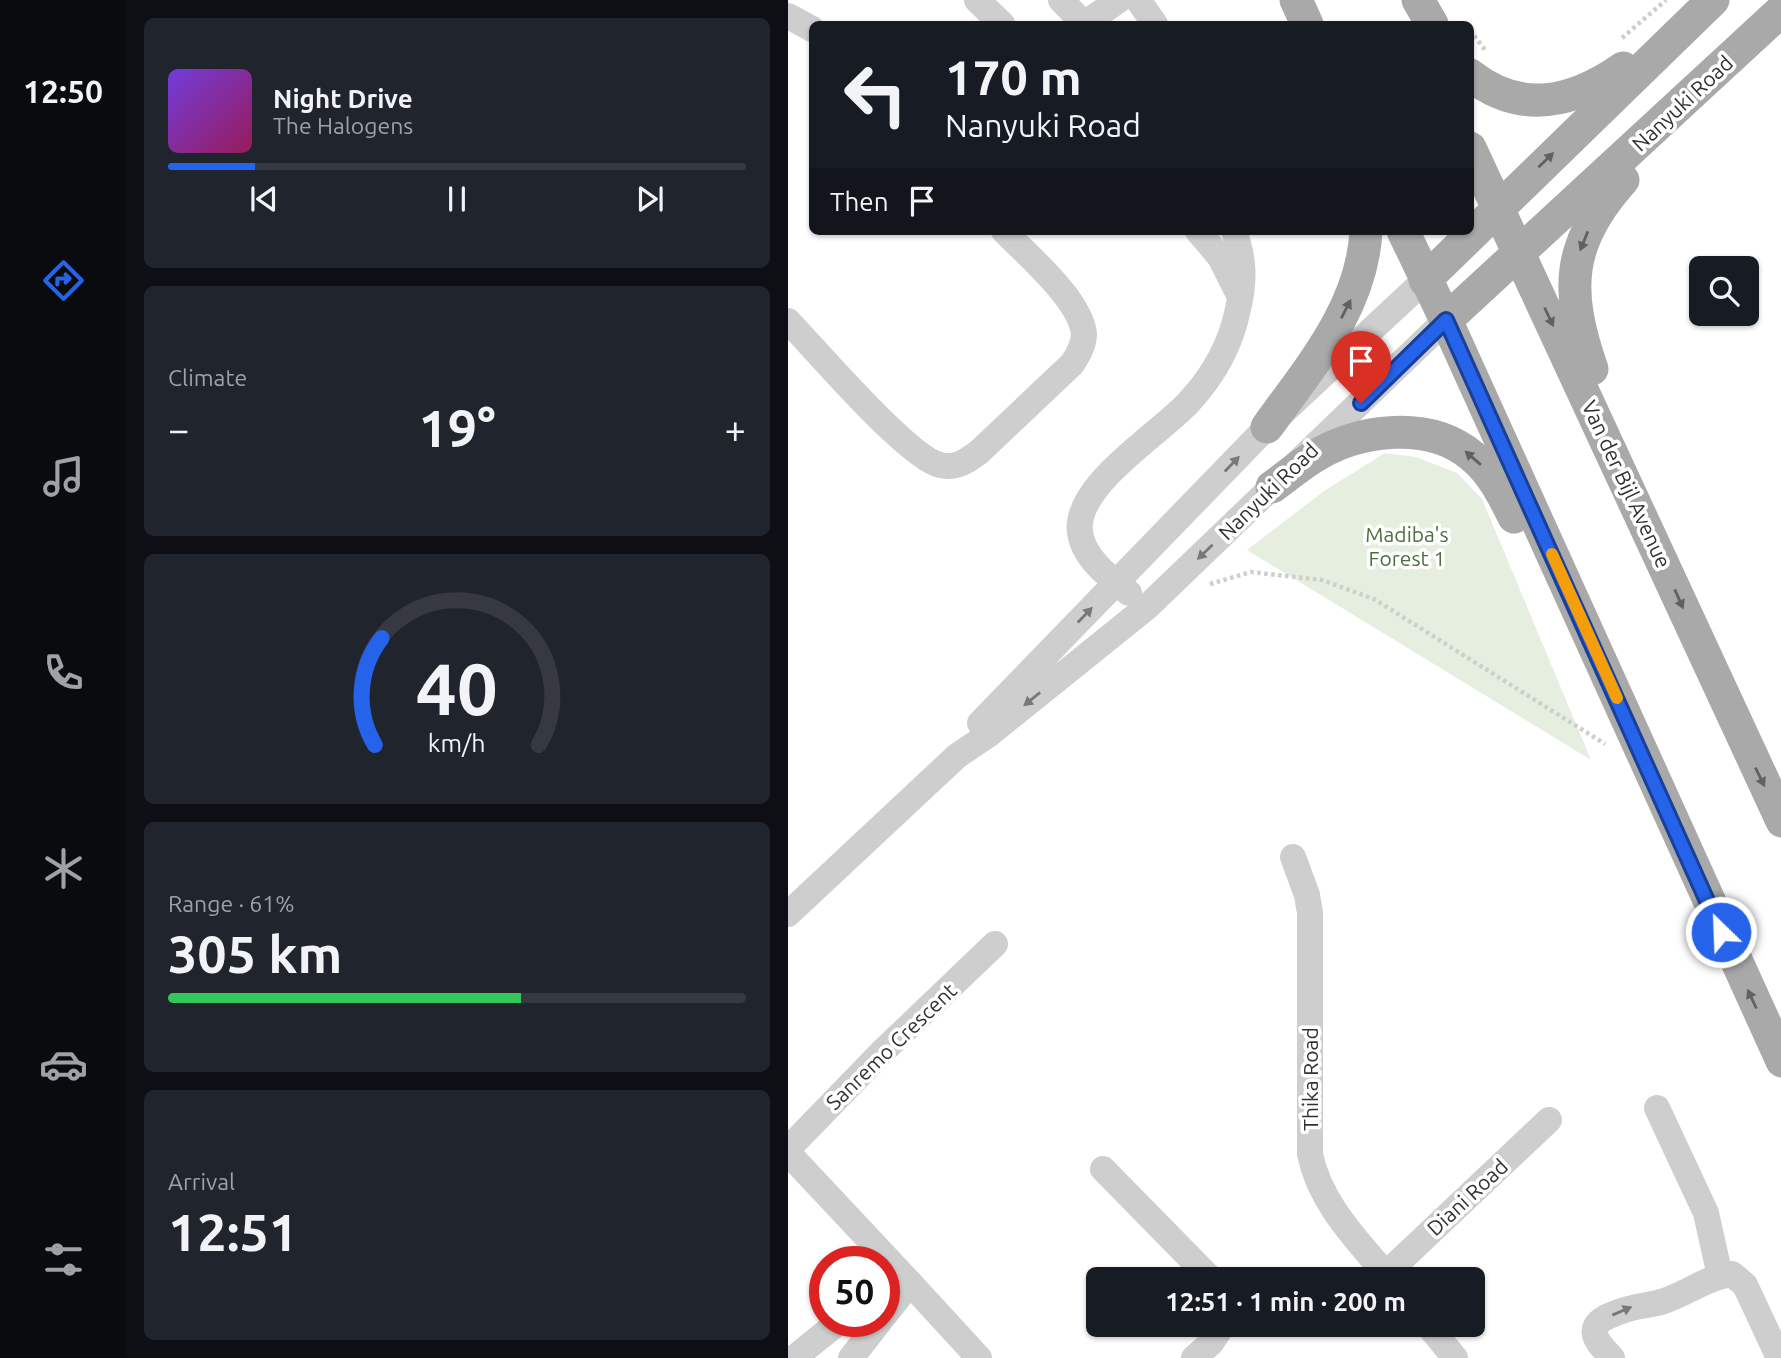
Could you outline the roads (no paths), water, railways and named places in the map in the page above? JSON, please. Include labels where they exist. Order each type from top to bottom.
[{"type":"main road","points":[[1296,0],[1306,21]]},
{"type":"main road","points":[[1406,0],[1415,21]]},
{"type":"main road","points":[[1418,0],[1430,21]]},
{"type":"main road","points":[[1480,66],[1492,89],[1519,99],[1546,100],[1577,95],[1605,80],[1706,7]]},
{"type":"main road","name":"Nanyuki Road","points":[[1474,231],[1706,7]]},
{"type":"main road","name":"Nanyuki Road","points":[[1446,320],[1520,255],[1781,10]]},
{"type":"main road","points":[[1640,142],[1638,160],[1606,199],[1590,226],[1576,265],[1573,286],[1580,334],[1642,514]]},
{"type":"main road","name":"Van der Bijl Avenue","points":[[1474,157],[1642,514],[1781,821]]},
{"type":"main road","points":[[1267,427],[1347,308],[1360,273],[1366,235]]},
{"type":"main road","points":[[1405,235],[1446,320],[1781,1061]]},
{"type":"main road","name":"Nanyuki Road","points":[[1425,280],[1470,235]]},
{"type":"main road","points":[[1272,487],[1315,456],[1336,445],[1381,432],[1441,439],[1471,454],[1500,490],[1589,669],[1651,772]]},
{"type":"street","points":[[977,0],[999,21]]},
{"type":"street","points":[[1061,0],[1081,21]]},
{"type":"street","points":[[1088,21],[1119,0]]},
{"type":"street","points":[[1138,0],[1153,21]]},
{"type":"street","points":[[788,16],[809,27]]},
{"type":"street","points":[[788,321],[908,446],[938,465],[951,467],[965,463],[1072,364],[1084,336],[1081,321],[1072,303],[1008,235]]},
{"type":"street","points":[[1201,235],[1220,257],[1241,298]]},
{"type":"street","points":[[1147,607],[1116,583],[1089,556],[1079,530],[1084,505],[1101,483],[1188,403],[1204,384],[1229,340],[1241,298],[1244,273],[1241,250],[1235,235]]},
{"type":"street","name":"Nanyuki Road","points":[[957,756],[979,724],[1267,427],[1425,280]]},
{"type":"street","name":"Nanyuki Road","points":[[788,914],[957,756],[988,735],[1147,607],[1446,320]]},
{"type":"street","name":"Thika Road","points":[[1293,857],[1307,895],[1310,913],[1310,1154],[1318,1183],[1337,1214],[1380,1267]]},
{"type":"street","name":"Sanremo Crescent","points":[[869,1246],[788,1151],[881,1053],[995,944]]},
{"type":"street","points":[[1657,1108],[1706,1213],[1720,1276]]},
{"type":"street","name":"Diani Road","points":[[1398,1267],[1549,1120]]},
{"type":"street","points":[[1103,1168],[1199,1267]]},
{"type":"street","points":[[1612,1358],[1596,1339],[1596,1326],[1602,1320],[1637,1305],[1661,1303],[1720,1276],[1736,1276],[1745,1285],[1778,1358]]},
{"type":"street","name":"Sanremo Crescent","points":[[900,1281],[979,1358]]},
{"type":"street","points":[[794,1358],[820,1337]]},
{"type":"street","points":[[1194,1358],[1215,1337]]},
{"type":"street","points":[[1438,1337],[1455,1358]]},
{"type":"park label","name":"Madiba's Forest 1","points":[[1407,546]]}]
